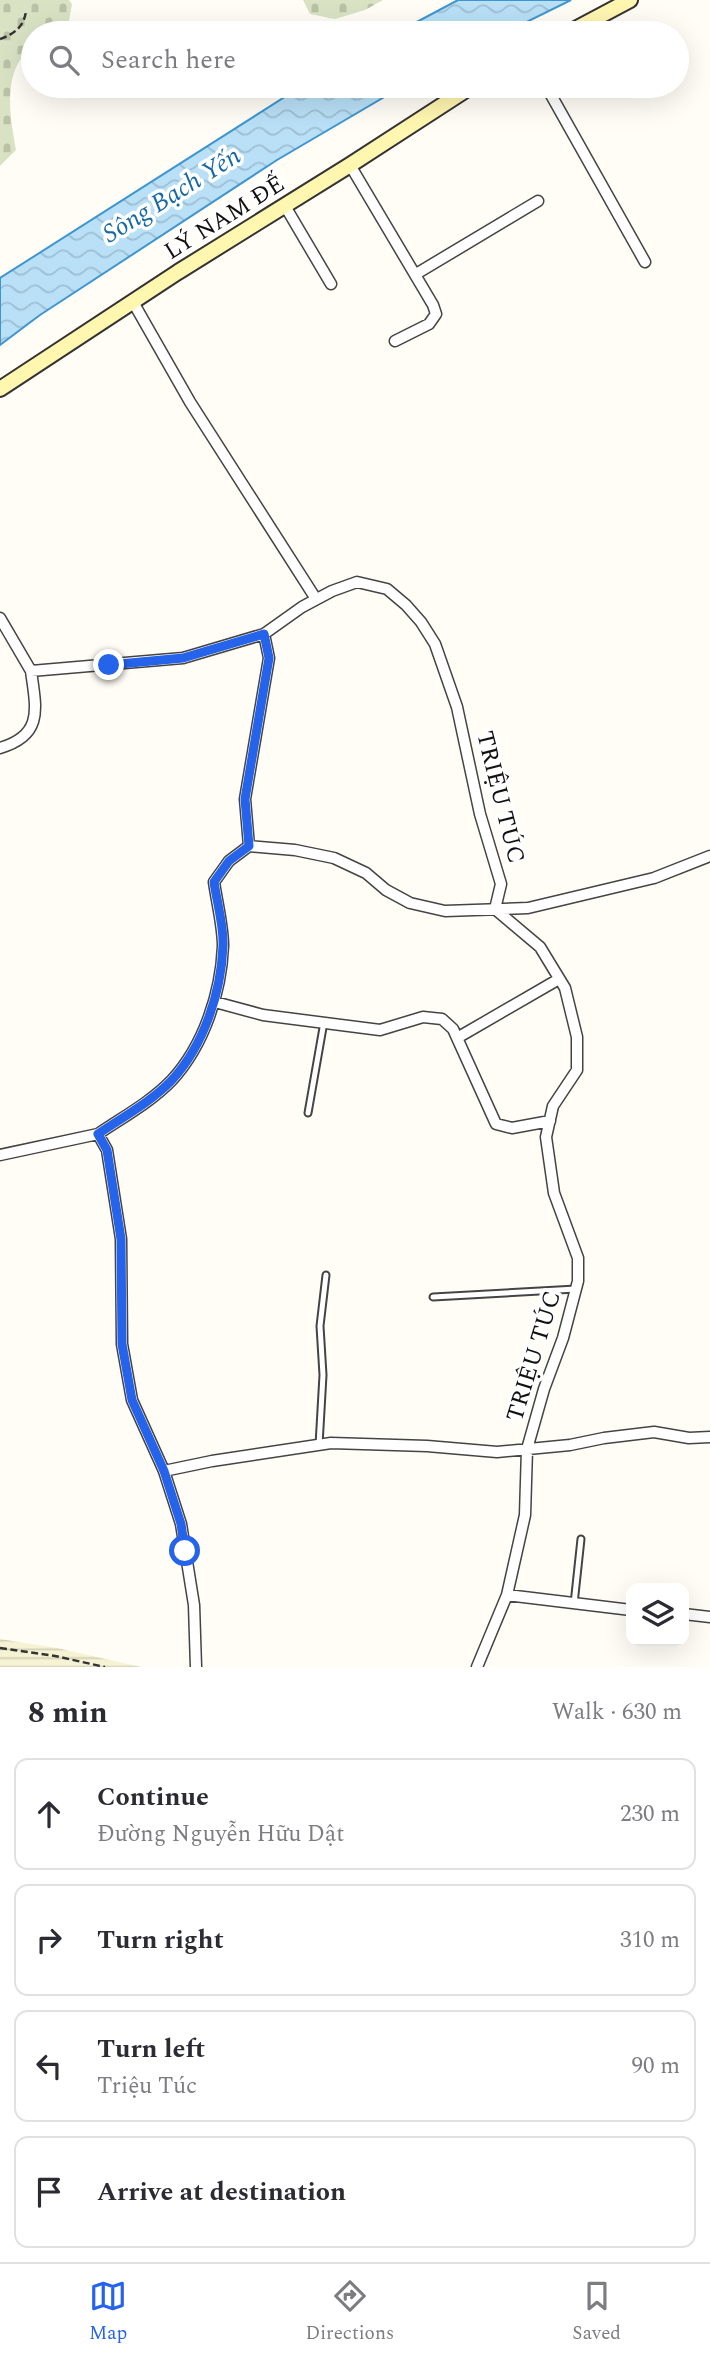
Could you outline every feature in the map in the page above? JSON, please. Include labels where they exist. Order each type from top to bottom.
[{"type":"street","points":[[591,21],[630,0]]},
{"type":"street","name":"LÝ NAM ĐẾ","points":[[0,389],[454,98]]},
{"type":"street","points":[[553,98],[645,262]]},
{"type":"street","points":[[351,165],[416,274],[436,314],[434,319],[395,341]]},
{"type":"street","points":[[416,274],[538,201]]},
{"type":"street","points":[[285,206],[331,284]]},
{"type":"street","points":[[133,302],[190,402],[316,600]]},
{"type":"street","name":"TRIỆU TÚC","points":[[32,671],[183,658],[264,634],[316,600],[357,582],[387,589],[406,604],[435,644],[457,707],[480,814],[499,871],[501,884],[495,909],[540,947],[565,988],[577,1037],[577,1070],[554,1105],[546,1137],[554,1193],[578,1258],[576,1289],[527,1449],[525,1515],[507,1595],[477,1667]]},
{"type":"street","points":[[0,618],[32,671],[36,708],[32,727],[16,743],[0,748]]},
{"type":"street","points":[[249,846],[245,799],[269,658],[264,634]]},
{"type":"street","points":[[0,1154],[98,1134],[142,1104],[172,1079],[191,1052],[215,1002],[223,945],[214,882],[229,861],[249,846],[296,850],[334,858],[366,873],[386,890],[410,903],[445,911],[528,908],[654,878],[710,856]]},
{"type":"street","points":[[457,1038],[559,979]]},
{"type":"street","points":[[215,1002],[263,1014],[380,1030],[423,1017],[442,1019],[453,1029],[496,1124],[512,1128],[550,1121]]},
{"type":"street","points":[[98,1134],[107,1150],[121,1239],[122,1344],[132,1400],[164,1471],[181,1524],[194,1605],[196,1667]]},
{"type":"street","points":[[164,1471],[319,1445],[427,1446],[497,1452],[570,1446],[604,1438],[653,1432],[689,1438],[710,1437]]},
{"type":"street","points":[[507,1595],[626,1609]]},
{"type":"street","points":[[689,1614],[710,1616]]},
{"type":"lane","points":[[308,1112],[324,1021]]},
{"type":"lane","points":[[319,1445],[323,1375],[320,1317],[326,1275]]},
{"type":"lane","points":[[433,1297],[576,1289]]},
{"type":"lane","points":[[574,1604],[581,1539]]},
{"type":"path","points":[[24,21],[26,11]]},
{"type":"path","points":[[0,39],[21,26]]},
{"type":"path","points":[[0,1648],[104,1667]]},
{"type":"shaded area","points":[[0,1639],[57,1648],[141,1667],[0,1667]]},
{"type":"green space","points":[[0,0],[69,0],[72,4],[69,21],[21,21],[21,59],[16,68],[10,94],[16,150],[0,166]]},
{"type":"green space","points":[[303,0],[383,0],[365,10],[335,19],[310,14]]},
{"type":"water","points":[[458,0],[571,0],[528,21],[419,21]]},
{"type":"water","name":"Sông Bạch Yến","points":[[283,98],[383,98],[277,160],[40,315],[0,345],[0,278]]},
{"type":"route","points":[[109,665],[183,658],[264,634],[269,658],[245,799],[249,846],[229,861],[214,882],[223,945],[215,1002],[191,1052],[172,1079],[142,1104],[98,1134],[107,1150],[121,1239],[122,1344],[132,1400],[164,1471],[181,1524],[185,1551]]}]
